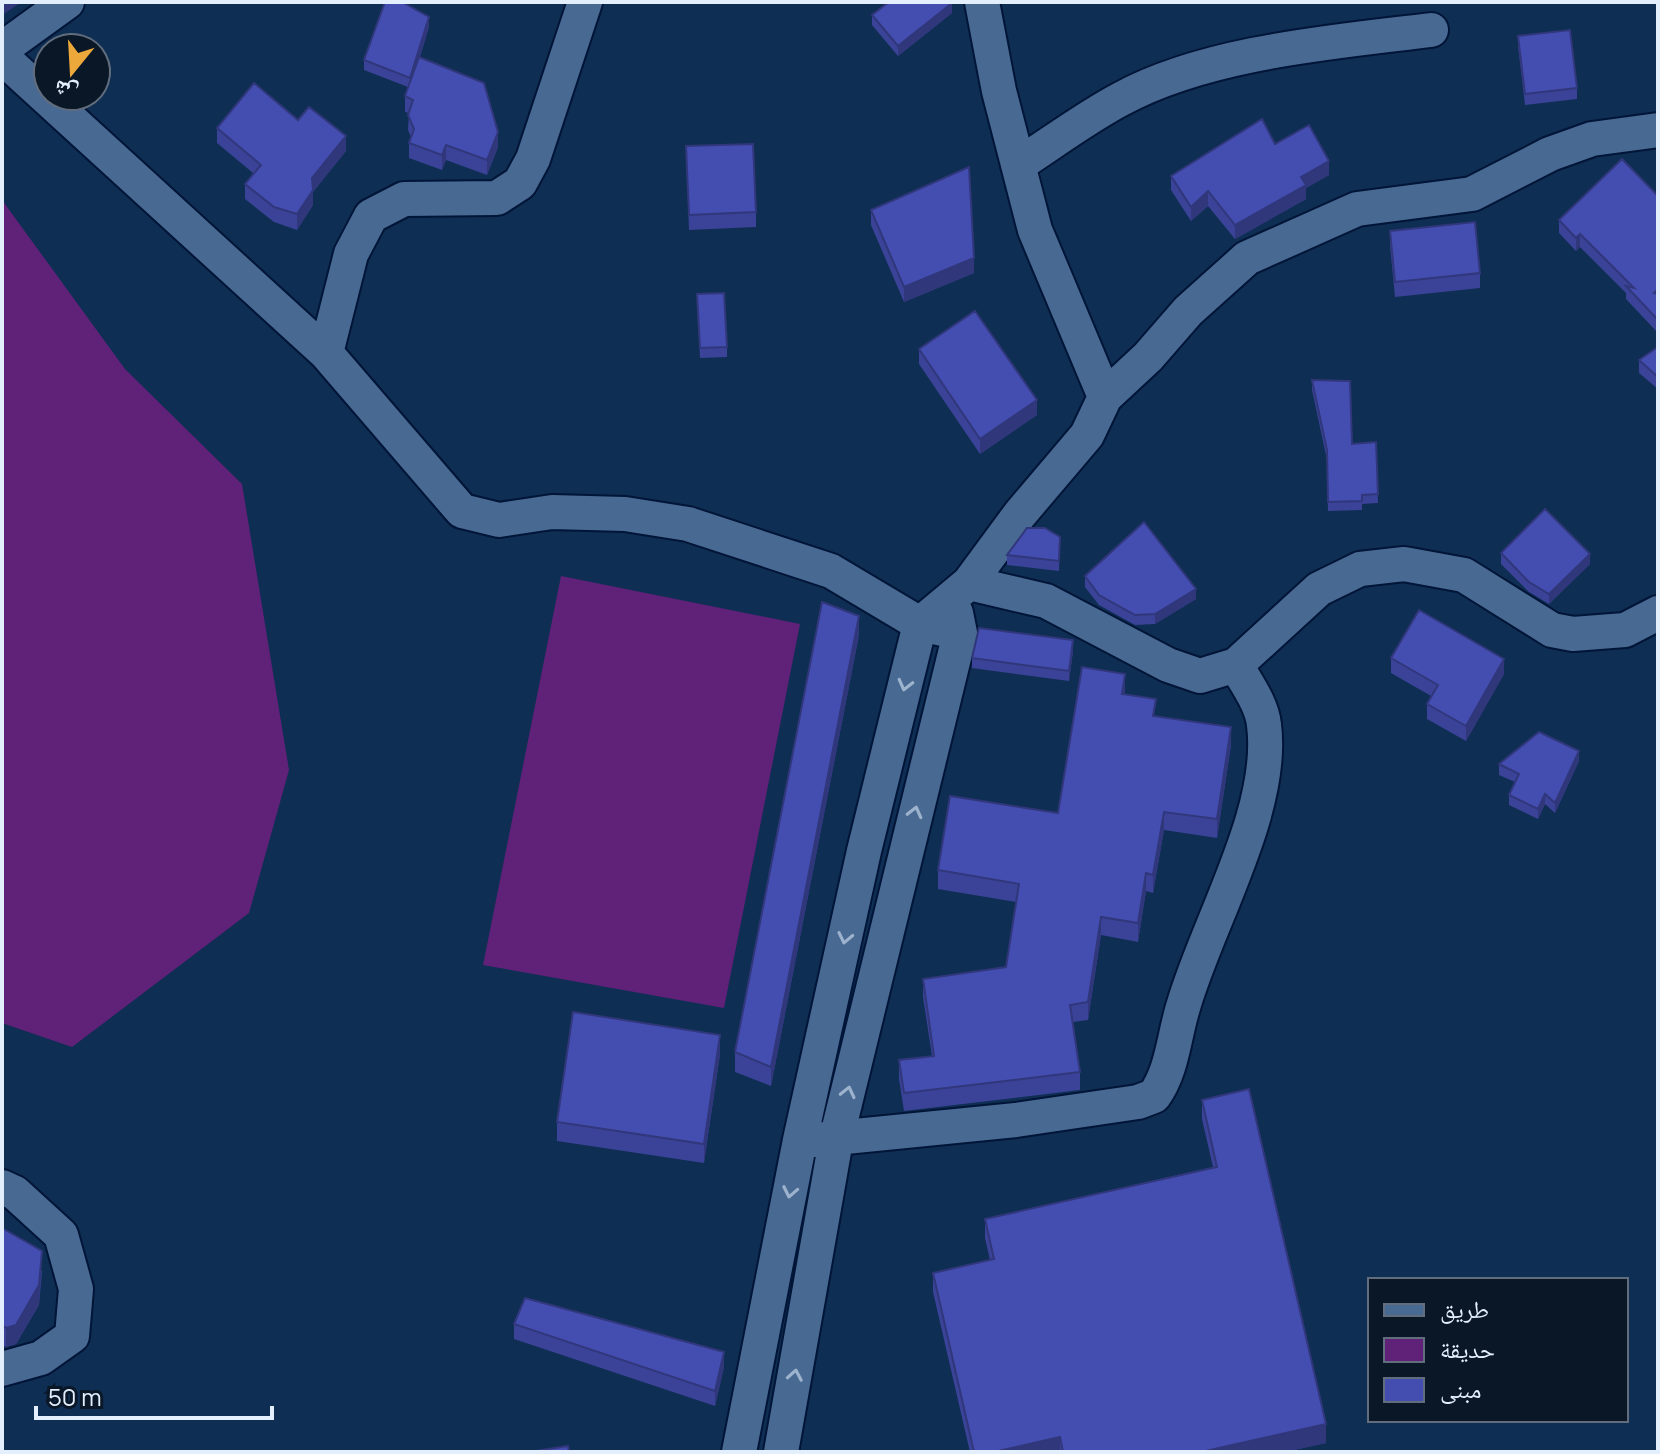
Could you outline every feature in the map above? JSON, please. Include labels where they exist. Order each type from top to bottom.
[{"type":"street","points":[[2,49],[67,2]]},
{"type":"street","points":[[326,353],[351,254],[371,216],[404,199],[497,198],[520,183],[533,159],[585,2]]},
{"type":"street","points":[[982,2],[1035,230],[1105,397]]},
{"type":"street","points":[[1018,165],[1123,98],[1187,73],[1292,47],[1431,30]]},
{"type":"street","points":[[2,57],[326,353],[462,511],[499,520],[552,512],[625,514],[688,524],[831,571],[920,624],[960,633]]},
{"type":"street","points":[[739,1452],[800,1140],[864,851],[920,624],[962,590],[1020,514],[1087,435],[1105,397],[1148,357],[1188,311],[1247,258],[1357,209],[1472,194],[1550,154],[1592,139],[1658,130]]},
{"type":"street","points":[[962,590],[1046,601],[1168,665],[1200,676],[1236,665],[1319,589],[1360,569],[1404,564],[1464,575],[1552,630],[1573,634],[1625,630],[1658,613]]},
{"type":"street","points":[[781,1452],[836,1140],[960,633],[962,590]]},
{"type":"street","points":[[800,1140],[836,1140],[1016,1120],[1138,1102],[1154,1096],[1170,1061],[1183,1005],[1211,926],[1255,815],[1265,746],[1264,723],[1236,665]]},
{"type":"street","points":[[864,851],[904,857]]},
{"type":"street","points":[[2,1187],[15,1193],[61,1235],[76,1289],[72,1336],[41,1358],[2,1369]]},
{"type":"green space","points":[[2,200],[125,369],[242,484],[289,770],[249,913],[72,1047],[2,1023]]},
{"type":"green space","points":[[561,576],[800,624],[724,1008],[483,965]]},
{"type":"building","points":[[385,2],[402,2],[429,17],[410,78],[364,60]]},
{"type":"building","points":[[889,2],[952,3],[898,46],[872,15]]},
{"type":"building","points":[[1570,30],[1577,88],[1525,94],[1518,36]]},
{"type":"building","points":[[419,57],[484,83],[498,132],[487,160],[446,145],[442,155],[409,143],[414,129],[408,115],[413,100],[405,96]]},
{"type":"building","points":[[254,83],[298,120],[309,107],[346,136],[312,178],[313,190],[297,214],[274,207],[245,184],[261,165],[217,128]]},
{"type":"building","points":[[1262,119],[1275,144],[1309,125],[1329,161],[1301,177],[1306,185],[1235,225],[1208,191],[1191,207],[1171,176]]},
{"type":"building","points":[[753,144],[756,212],[689,215],[686,146]]},
{"type":"building","points":[[1622,159],[1658,196],[1658,289],[1654,293],[1658,294],[1658,320],[1626,286],[1634,288],[1580,234],[1576,238],[1559,220]]},
{"type":"building","points":[[969,167],[974,258],[904,287],[871,210]]},
{"type":"building","points":[[1475,222],[1480,273],[1395,282],[1390,231]]},
{"type":"building","points":[[724,293],[727,347],[700,348],[697,294]]},
{"type":"building","points":[[975,311],[1037,400],[980,439],[919,349]]},
{"type":"building","points":[[1658,347],[1658,377],[1639,360]]},
{"type":"building","points":[[1312,380],[1350,381],[1352,444],[1376,442],[1378,494],[1362,495],[1362,501],[1328,502],[1327,450]]},
{"type":"building","points":[[1545,509],[1590,554],[1549,594],[1529,582],[1501,553]]},
{"type":"building","points":[[1144,522],[1196,589],[1155,614],[1135,615],[1099,595],[1085,576]]},
{"type":"building","points":[[1027,528],[1045,528],[1060,537],[1059,561],[1007,555]]},
{"type":"building","points":[[822,602],[859,616],[771,1067],[735,1052]]},
{"type":"building","points":[[1419,610],[1504,659],[1466,726],[1427,704],[1438,685],[1391,658]]},
{"type":"building","points":[[979,628],[1073,640],[1069,671],[972,658]]},
{"type":"building","points":[[1082,667],[1125,674],[1122,694],[1156,699],[1153,716],[1231,727],[1217,819],[1164,812],[1153,875],[1146,873],[1138,923],[1101,917],[1088,1002],[1070,1005],[1080,1072],[904,1093],[899,1060],[934,1056],[923,979],[1006,967],[1019,884],[938,870],[950,796],[1058,813]]},
{"type":"building","points":[[1539,732],[1579,751],[1555,803],[1545,794],[1538,809],[1509,795],[1519,774],[1499,764]]},
{"type":"building","points":[[573,1012],[720,1035],[704,1144],[557,1122]]},
{"type":"building","points":[[1249,1089],[1326,1424],[1201,1452],[1063,1452],[1060,1437],[994,1452],[974,1452],[933,1273],[994,1259],[985,1219],[1217,1167],[1202,1100]]},
{"type":"building","points":[[2,1228],[42,1251],[39,1285],[16,1325],[6,1328],[2,1325]]},
{"type":"building","points":[[525,1298],[724,1352],[715,1391],[514,1324]]},
{"type":"building","points":[[568,1446],[569,1452],[529,1452]]}]
